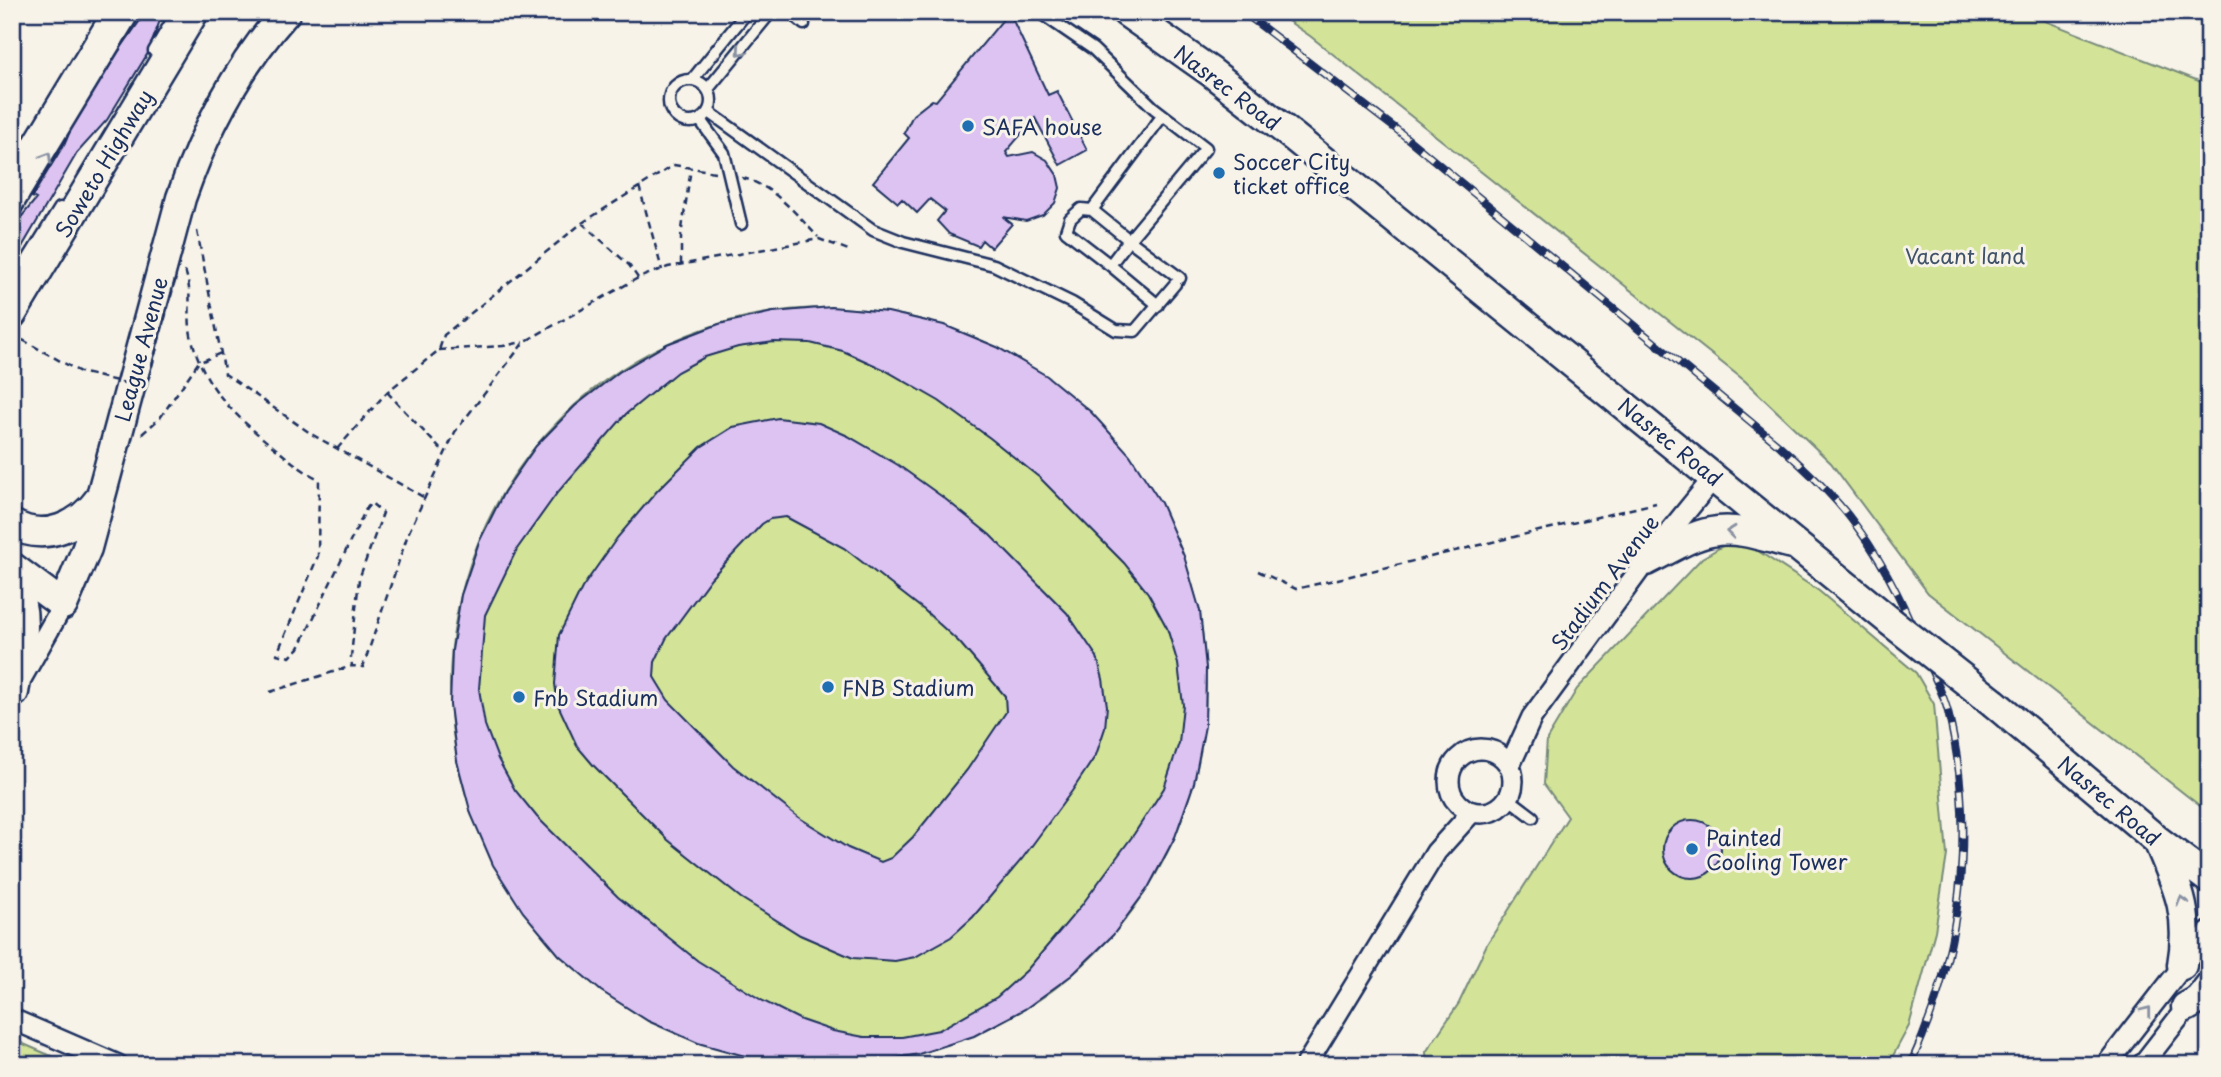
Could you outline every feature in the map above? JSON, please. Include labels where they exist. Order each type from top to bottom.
[{"type":"main road","points":[[12,187],[118,12]]},
{"type":"main road","name":"Soweto Highway","points":[[12,314],[194,12]]},
{"type":"main road","name":"League Avenue","points":[[67,598],[102,496],[195,159],[226,93],[245,62],[286,12]]},
{"type":"main road","name":"Nasrec Road","points":[[1126,12],[1274,121],[1994,703],[2157,840],[2209,878]]},
{"type":"main road","points":[[12,524],[32,532],[60,529],[83,518],[102,496]]},
{"type":"main road","points":[[1646,561],[1704,534],[1717,531],[1735,531],[1798,545]]},
{"type":"main road","points":[[12,543],[67,598]]},
{"type":"main road","points":[[12,567],[67,598]]},
{"type":"main road","points":[[12,577],[22,601],[24,622],[13,693]]},
{"type":"main road","points":[[2157,840],[2185,911],[2186,939],[2182,965]]},
{"type":"street","name":"Stadium Avenue","points":[[1510,765],[1532,717],[1646,561],[1715,476]]},
{"type":"street","name":"League Avenue","points":[[13,693],[67,598]]},
{"type":"street","name":"Stadium Avenue","points":[[1493,750],[1532,717]]},
{"type":"street","points":[[1436,852],[1454,799],[1449,779],[1455,761],[1472,750],[1493,750],[1510,765],[1513,776],[1508,797],[1493,811],[1472,812],[1454,799]]},
{"type":"street","points":[[1306,1065],[1436,852],[1472,812]]},
{"type":"street","points":[[2106,1065],[2209,932]]},
{"type":"street","points":[[2142,1065],[2197,1000],[2209,979]]},
{"type":"street","points":[[12,1018],[118,1065]]},
{"type":"lane","points":[[12,215],[135,12]]},
{"type":"lane","name":"Soweto Highway","points":[[150,58],[177,12]]},
{"type":"lane","points":[[692,80],[747,12]]},
{"type":"lane","points":[[708,89],[771,12]]},
{"type":"lane","points":[[790,12],[804,24]]},
{"type":"lane","points":[[1039,12],[1093,48],[1163,115],[1206,148],[1110,265]]},
{"type":"lane","points":[[684,80],[692,80],[708,89],[712,103],[709,112],[700,120],[685,122],[678,119],[670,108],[673,89],[684,80]]},
{"type":"lane","points":[[709,112],[854,219],[887,237],[994,265],[1032,282],[1125,333],[1135,331],[1158,305],[1178,281],[1092,210],[1081,209],[1070,219],[1066,231],[1158,305]]},
{"type":"lane","points":[[1092,210],[1163,115]]},
{"type":"lane","points":[[700,120],[724,153],[741,223]]},
{"type":"lane","name":"Soweto Highway","points":[[12,285],[68,195]]},
{"type":"lane","points":[[1508,797],[1533,817]]},
{"type":"path","points":[[337,449],[387,392],[439,350],[444,335],[582,223],[674,165],[754,181],[795,213],[819,239],[851,251]]},
{"type":"path","points":[[681,265],[681,236],[691,168]]},
{"type":"path","points":[[639,186],[662,270]]},
{"type":"path","points":[[195,222],[225,374],[261,401],[337,449],[425,498]]},
{"type":"path","points":[[582,223],[629,265],[638,278]]},
{"type":"path","points":[[439,350],[524,342],[638,278],[681,265],[819,239]]},
{"type":"path","points":[[12,334],[80,372],[146,388],[177,274],[185,271],[188,279],[190,331],[198,363],[208,381],[235,416],[296,468],[319,479],[318,556],[277,654],[290,657],[299,648],[366,509],[371,503],[383,513],[359,579],[352,666]]},
{"type":"path","points":[[270,692],[352,666],[363,667],[408,534],[455,432],[524,342]]},
{"type":"path","points":[[114,446],[136,440],[160,418],[198,363],[221,353]]},
{"type":"path","points":[[387,392],[445,454]]},
{"type":"path","points":[[1258,570],[1296,589],[1656,503]]},
{"type":"green space","name":"Vacant land","points":[[1275,12],[2022,12],[2209,85],[2209,813],[1928,593],[1831,463],[1745,381],[1310,36]]},
{"type":"green space","name":"FNB Stadium","points":[[828,308],[902,316],[972,337],[1038,372],[1095,419],[1142,476],[1177,542],[1198,612],[1206,686],[1198,760],[1177,830],[1142,896],[1095,953],[1038,1000],[972,1035],[902,1056],[828,1064],[754,1056],[684,1035],[618,1000],[561,953],[514,896],[479,830],[458,760],[450,686],[458,612],[479,542],[514,476],[561,419],[618,372],[684,337],[754,316]]},
{"type":"green space","points":[[1726,544],[1752,547],[1819,591],[1916,673],[1934,704],[1947,855],[1935,931],[1909,1026],[1888,1065],[1427,1065],[1426,1052],[1459,1003],[1487,944],[1568,817],[1544,784],[1547,739],[1577,689],[1702,558]]},
{"type":"green space","points":[[12,1039],[72,1065],[12,1065]]},
{"type":"building","points":[[146,12],[163,12],[148,53],[107,120],[77,153],[12,264],[13,227],[36,199],[32,197],[66,141],[79,108]]},
{"type":"building","name":"SAFA house","points":[[1009,12],[1048,95],[1057,91],[1087,150],[1060,165],[1035,118],[1006,152],[1009,157],[1033,152],[1047,160],[1057,175],[1060,188],[1055,203],[1043,215],[1026,221],[1003,217],[1012,224],[991,248],[982,240],[978,246],[949,234],[937,221],[945,211],[930,199],[917,213],[902,199],[898,203],[873,182],[909,138],[904,133],[913,115],[932,100],[936,101]]},
{"type":"building","name":"FNB Stadium","points":[[831,307],[888,312],[944,325],[997,347],[1047,376],[1091,412],[1130,455],[1161,503],[1184,556],[1200,611],[1206,668],[1205,726],[1194,783],[1175,837],[1148,888],[1113,935],[1072,975],[1025,1009],[974,1036],[919,1054],[863,1064],[805,1065],[752,1058],[698,1043],[648,1021],[601,991],[559,955],[523,912],[493,865],[471,814],[457,761],[450,705],[452,650],[461,595],[479,542],[504,492],[536,446],[575,406],[619,372],[667,344],[719,324],[773,312]],"holes":[[[786,517],[844,548],[924,610],[960,643],[1005,696],[1006,712],[967,770],[913,837],[891,858],[881,862],[848,848],[798,817],[733,766],[668,700],[654,677],[655,662],[666,639],[711,578],[762,524],[770,519]]]},
{"type":"building","name":"Fnb Stadium","points":[[774,342],[810,343],[843,351],[883,369],[939,401],[1040,478],[1124,563],[1148,593],[1167,628],[1178,664],[1183,705],[1179,743],[1164,788],[1134,834],[1081,906],[1027,970],[997,997],[939,1030],[902,1037],[864,1037],[833,1031],[801,1020],[763,1001],[698,961],[618,897],[537,817],[515,790],[498,759],[485,725],[479,689],[485,615],[517,549],[557,493],[626,414],[677,372],[705,357],[738,347]],"holes":[[[778,418],[819,423],[848,436],[898,465],[990,535],[1067,613],[1097,657],[1107,706],[1105,728],[1096,755],[1022,859],[973,917],[951,937],[915,957],[895,961],[853,958],[800,935],[741,898],[668,840],[577,746],[558,705],[555,684],[559,635],[582,588],[617,538],[657,491],[701,447],[733,427]]]},
{"type":"building","name":"Painted Cooling Tower","points":[[1692,820],[1703,822],[1716,833],[1721,849],[1719,860],[1708,873],[1692,878],[1681,876],[1668,865],[1663,849],[1665,838],[1676,825]]},
{"type":"railway","points":[[1243,12],[1396,129],[1780,446],[1830,494],[1868,543],[1897,592],[1944,699],[1957,756],[1961,801],[1962,847],[1952,937],[1942,981],[1910,1065]]},
{"type":"place","name":"SAFA house","points":[[968,126]]},
{"type":"place","name":"Soccer City ticket office","points":[[1219,173]]},
{"type":"place","name":"FNB Stadium","points":[[828,687]]},
{"type":"place","name":"Fnb Stadium","points":[[519,697]]},
{"type":"place","name":"Painted Cooling Tower","points":[[1692,849]]}]
